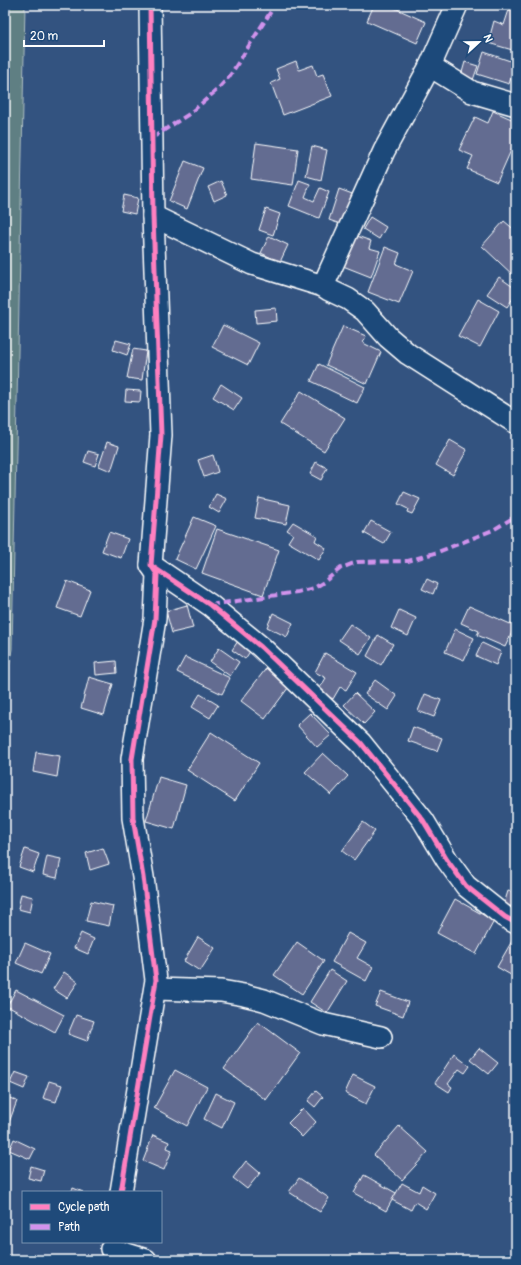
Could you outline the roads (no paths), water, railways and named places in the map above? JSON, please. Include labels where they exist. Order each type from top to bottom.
[{"type":"street","points":[[120,1191],[156,980],[143,877],[133,818],[132,759],[156,619],[157,574],[151,565],[161,435],[153,216],[150,5]]},
{"type":"street","points":[[323,286],[384,151],[430,66],[457,5]]},
{"type":"street","points":[[430,66],[472,92],[516,105]]},
{"type":"street","points":[[153,216],[252,264],[323,286],[348,299],[365,312],[388,337],[408,354],[516,423]]},
{"type":"street","points":[[151,565],[210,605],[261,647],[361,743],[424,820],[447,860],[466,886],[505,917],[516,923]]},
{"type":"street","points":[[155,989],[221,991],[244,995],[264,1000],[323,1024],[381,1037]]},
{"type":"street","points":[[111,1250],[146,1260]]}]
